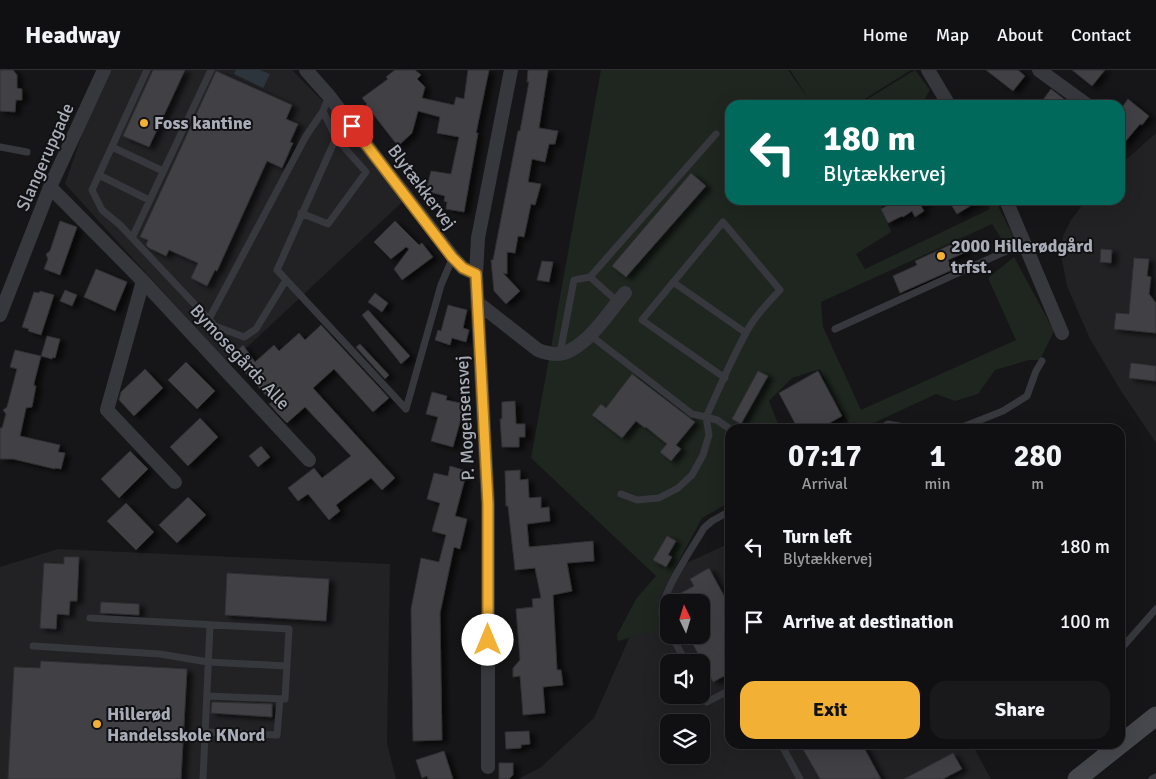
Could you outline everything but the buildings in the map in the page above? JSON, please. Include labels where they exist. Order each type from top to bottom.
[{"type":"street","name":"Slangerupgade","points":[[0,315],[50,187],[104,70]]},
{"type":"street","name":"Blytækkervej","points":[[306,70],[329,96],[452,257],[463,268],[476,274]]},
{"type":"street","name":"P. Mogensensvej","points":[[488,767],[488,504],[476,274],[478,238],[511,70]]},
{"type":"street","points":[[928,70],[946,100]]},
{"type":"street","points":[[1039,70],[1080,100]]},
{"type":"street","name":"Bymosegårds Alle","points":[[50,187],[143,281],[309,460]]},
{"type":"street","points":[[1008,205],[1062,333]]},
{"type":"street","points":[[143,281],[107,410],[175,482]]},
{"type":"street","points":[[478,303],[538,350],[548,354],[571,350],[590,335],[621,298]]},
{"type":"street","points":[[1125,740],[1156,716]]},
{"type":"street","points":[[1077,779],[1113,749]]},
{"type":"lane","points":[[147,70],[92,190],[102,210],[120,225],[215,326],[244,337],[256,329],[286,280]]},
{"type":"lane","points":[[132,238],[211,70]]},
{"type":"lane","points":[[209,319],[329,96]]},
{"type":"lane","points":[[301,214],[328,224],[366,172],[336,138],[322,111]]},
{"type":"lane","points":[[560,353],[574,280],[590,277],[716,134]]},
{"type":"lane","points":[[336,138],[277,270],[406,409],[441,285],[452,257]]},
{"type":"lane","points":[[0,147],[27,152]]},
{"type":"lane","points":[[112,147],[163,171]]},
{"type":"lane","points":[[99,175],[149,200]]},
{"type":"lane","points":[[621,494],[637,500],[659,498],[678,488],[692,475],[703,455],[709,435],[706,418],[725,378],[746,333],[780,290],[723,222],[642,320],[725,378]]},
{"type":"lane","points":[[835,330],[1024,243]]},
{"type":"lane","points":[[590,277],[621,298]]},
{"type":"lane","points":[[673,282],[746,333]]},
{"type":"lane","points":[[590,335],[692,414],[718,420],[725,425]]},
{"type":"lane","points":[[969,424],[1002,411],[1027,396],[1036,371],[1042,361]]},
{"type":"lane","points":[[666,594],[704,528],[712,520],[725,514]]},
{"type":"lane","points":[[1125,644],[1156,609]]},
{"type":"lane","points":[[90,618],[289,629],[285,699],[207,696]]},
{"type":"lane","points":[[203,779],[210,625]]},
{"type":"lane","points":[[33,646],[160,654],[208,662],[287,666]]},
{"type":"lane","points":[[710,700],[725,693]]},
{"type":"lane","points":[[205,732],[277,735],[280,699]]},
{"type":"lane","points":[[784,749],[800,779]]},
{"type":"lane","points":[[1152,779],[1156,777]]},
{"type":"shaded area","points":[[104,70],[292,70],[413,192],[229,364],[65,184]]},
{"type":"shaded area","points":[[236,70],[260,70],[270,74],[263,88],[234,74]]},
{"type":"shaded area","points":[[601,70],[788,70],[809,100],[725,100],[725,205],[881,205],[891,232],[856,254],[865,269],[990,209],[988,205],[998,205],[1014,238],[1004,243],[992,224],[821,302],[823,327],[861,410],[1016,340],[988,278],[1014,257],[1054,331],[1040,360],[1029,360],[995,370],[978,394],[955,401],[936,394],[872,424],[850,424],[832,397],[820,369],[792,378],[769,401],[778,424],[725,424],[725,505],[702,518],[660,594],[657,601],[657,630],[618,641],[617,635],[636,599],[656,576],[531,458]]},
{"type":"shaded area","points":[[790,70],[911,70],[863,100],[809,100]]},
{"type":"shaded area","points":[[915,70],[930,90],[924,100],[866,100]]},
{"type":"shaded area","points":[[1156,133],[1156,443],[1121,391],[1090,339],[1067,286],[1061,255],[1063,236],[1071,220],[1082,205],[1125,205],[1125,161]]},
{"type":"shaded area","points":[[725,545],[725,749],[975,749],[991,779],[518,779],[540,768],[594,718],[656,577]]},
{"type":"shaded area","points":[[58,549],[390,564],[387,743],[396,779],[0,779],[0,567]]},
{"type":"place","name":"Foss kantine","points":[[144,123]]},
{"type":"place","name":"2000 Hillerødgård trfst.","points":[[941,256]]},
{"type":"place","name":"Hillerød Handelsskole KNord","points":[[97,724]]},
{"type":"route","points":[[352,126],[452,257],[463,268],[476,274],[488,504],[488,640]]}]
